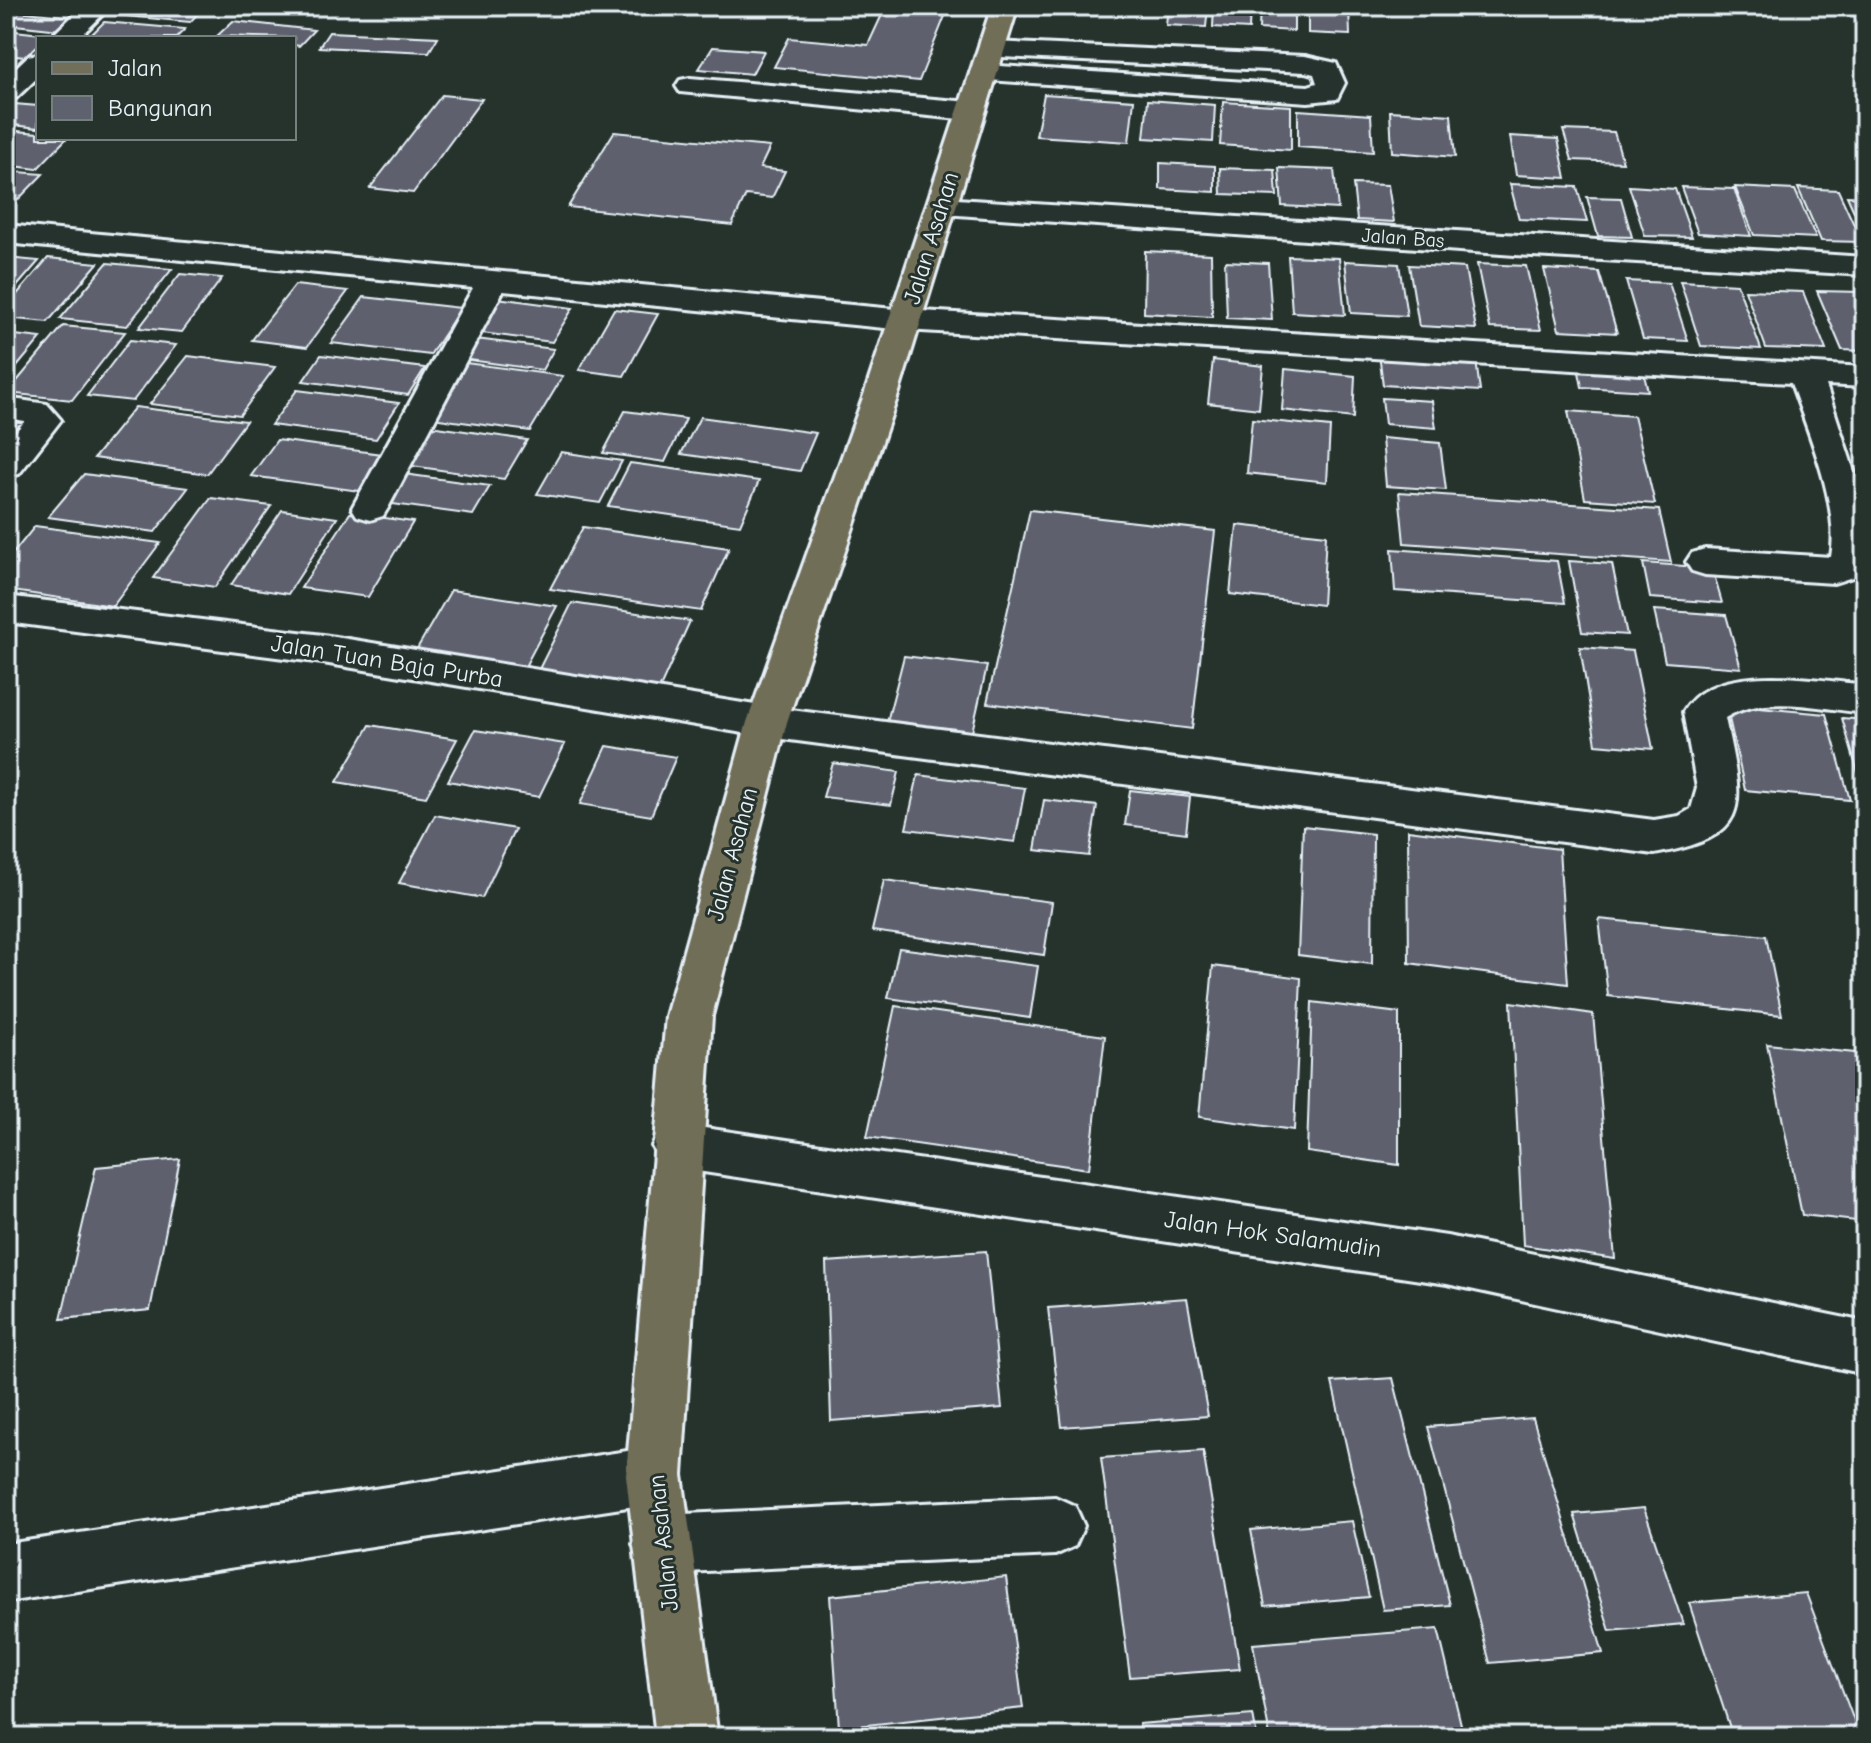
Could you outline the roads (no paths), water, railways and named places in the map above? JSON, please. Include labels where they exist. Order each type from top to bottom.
[{"type":"main road","name":"Jalan Asahan","points":[[687,1737],[654,1475],[689,1016],[767,722],[905,320],[1005,6]]},
{"type":"street","points":[[65,36],[98,6]]},
{"type":"street","points":[[6,92],[36,64]]},
{"type":"street","points":[[690,86],[982,78],[1121,69],[1314,65],[1326,69],[1331,83],[1327,93],[1308,94],[1121,69]]},
{"type":"street","name":"Jalan Bas","points":[[941,207],[1865,266]]},
{"type":"street","points":[[6,234],[905,320],[1865,377]]},
{"type":"street","points":[[370,508],[493,280]]},
{"type":"street","points":[[1705,562],[1834,570],[1849,565],[1852,536],[1835,464],[1805,373]]},
{"type":"street","points":[[6,408],[35,411],[44,420],[6,466]]},
{"type":"street","name":"Jalan Tuan Baja Purba","points":[[6,609],[323,649],[767,722],[1654,837],[1689,831],[1710,818],[1718,788],[1703,712],[1720,699],[1758,691],[1865,699]]},
{"type":"street","name":"Jalan Hok Salamudin","points":[[677,1146],[1447,1260],[1865,1348]]},
{"type":"street","points":[[6,1573],[654,1475]]},
{"type":"street","points":[[662,1544],[1055,1526]]}]
